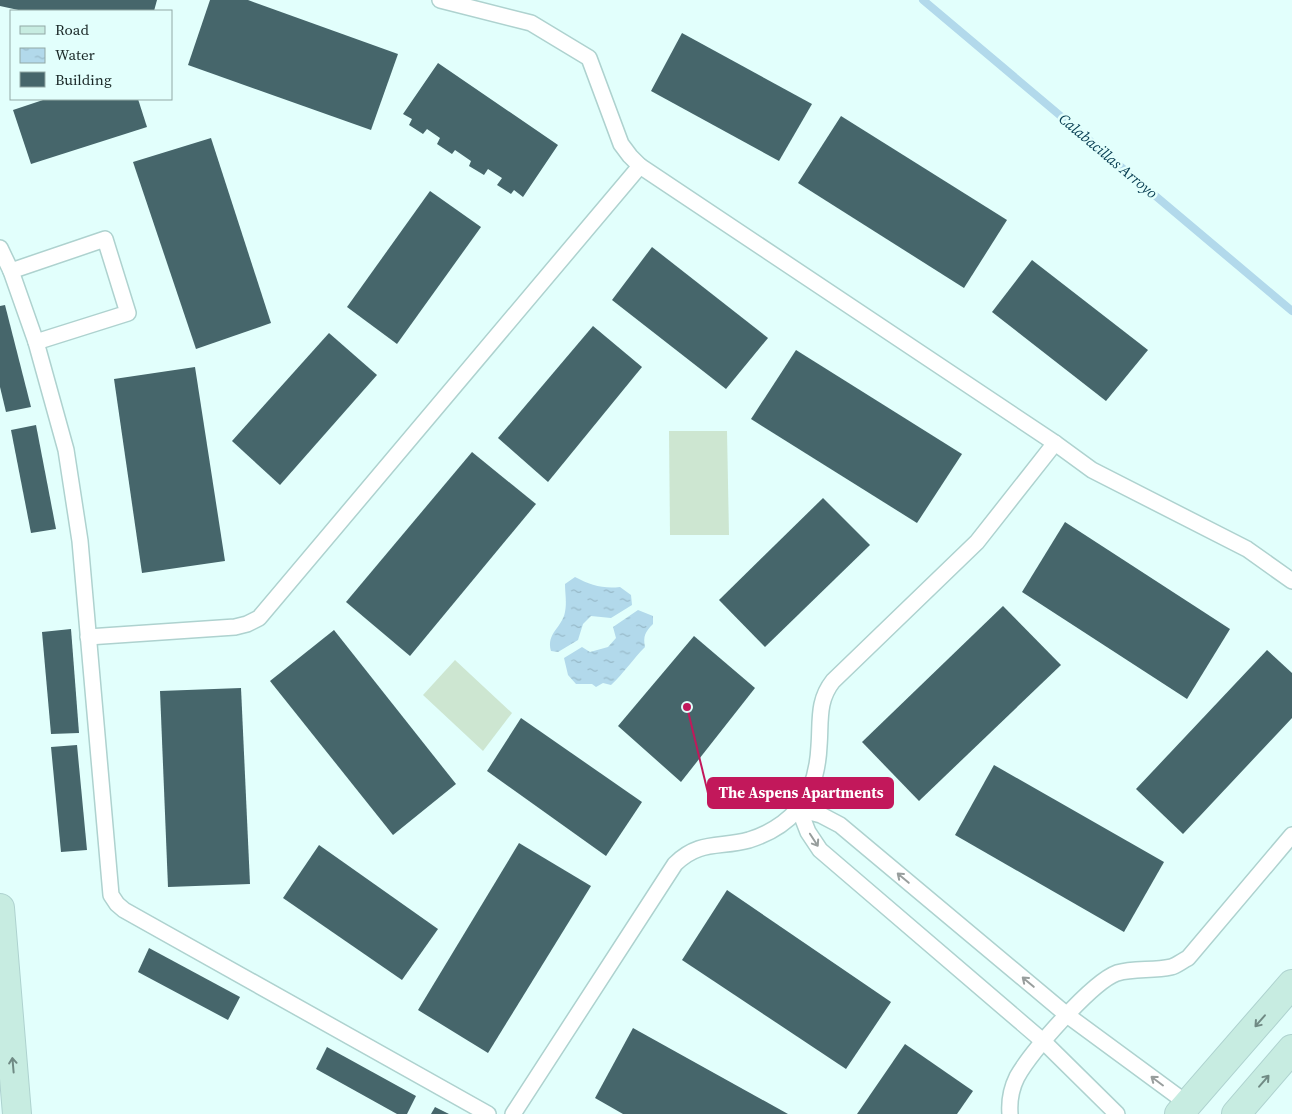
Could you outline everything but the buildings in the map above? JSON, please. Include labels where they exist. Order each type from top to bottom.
[{"type":"main road","points":[[0,908],[17,1114]]},
{"type":"main road","points":[[1186,1111],[1292,984]]},
{"type":"main road","points":[[1236,1114],[1292,1049]]},
{"type":"lane","points":[[440,0],[531,23],[589,58],[621,144],[640,166],[1055,443],[1092,470],[1127,490],[1247,549],[1292,581]]},
{"type":"lane","points":[[88,637],[235,627],[247,624],[258,618],[640,166]]},
{"type":"lane","points":[[11,271],[104,240],[128,313],[36,342]]},
{"type":"lane","points":[[0,248],[11,271],[36,342],[66,450],[80,541],[111,895],[124,910],[488,1114]]},
{"type":"lane","points":[[513,1114],[675,864],[685,854],[697,848],[748,840],[767,833],[785,822],[799,808],[808,794],[817,765],[822,700],[826,689],[833,680],[977,542],[1055,443]]},
{"type":"lane","points":[[799,808],[821,815],[840,825],[1067,1015],[1186,1111]]},
{"type":"lane","points":[[799,808],[808,832],[820,850],[1044,1042],[1117,1114]]},
{"type":"lane","points":[[1010,1114],[1009,1104],[1017,1078],[1023,1068],[1067,1015],[1102,981],[1118,973],[1172,967],[1188,958],[1292,835]]},
{"type":"green space","points":[[669,431],[727,431],[729,535],[670,535]]},
{"type":"green space","points":[[455,660],[512,713],[483,751],[423,695]]},
{"type":"water","points":[[575,577],[597,586],[620,587],[631,595],[632,605],[611,618],[591,616],[583,624],[578,640],[558,652],[551,651],[552,635],[565,612],[565,584]]},
{"type":"water","points":[[638,610],[653,616],[653,624],[646,632],[645,647],[611,685],[603,683],[596,687],[592,684],[576,684],[568,675],[564,658],[582,647],[590,652],[608,647],[616,638],[613,627]]},
{"type":"waterway","name":"Calabacillas Arroyo","points":[[923,0],[1292,311]]},
{"type":"place","name":"The Aspens Apartments","points":[[687,707]]}]
